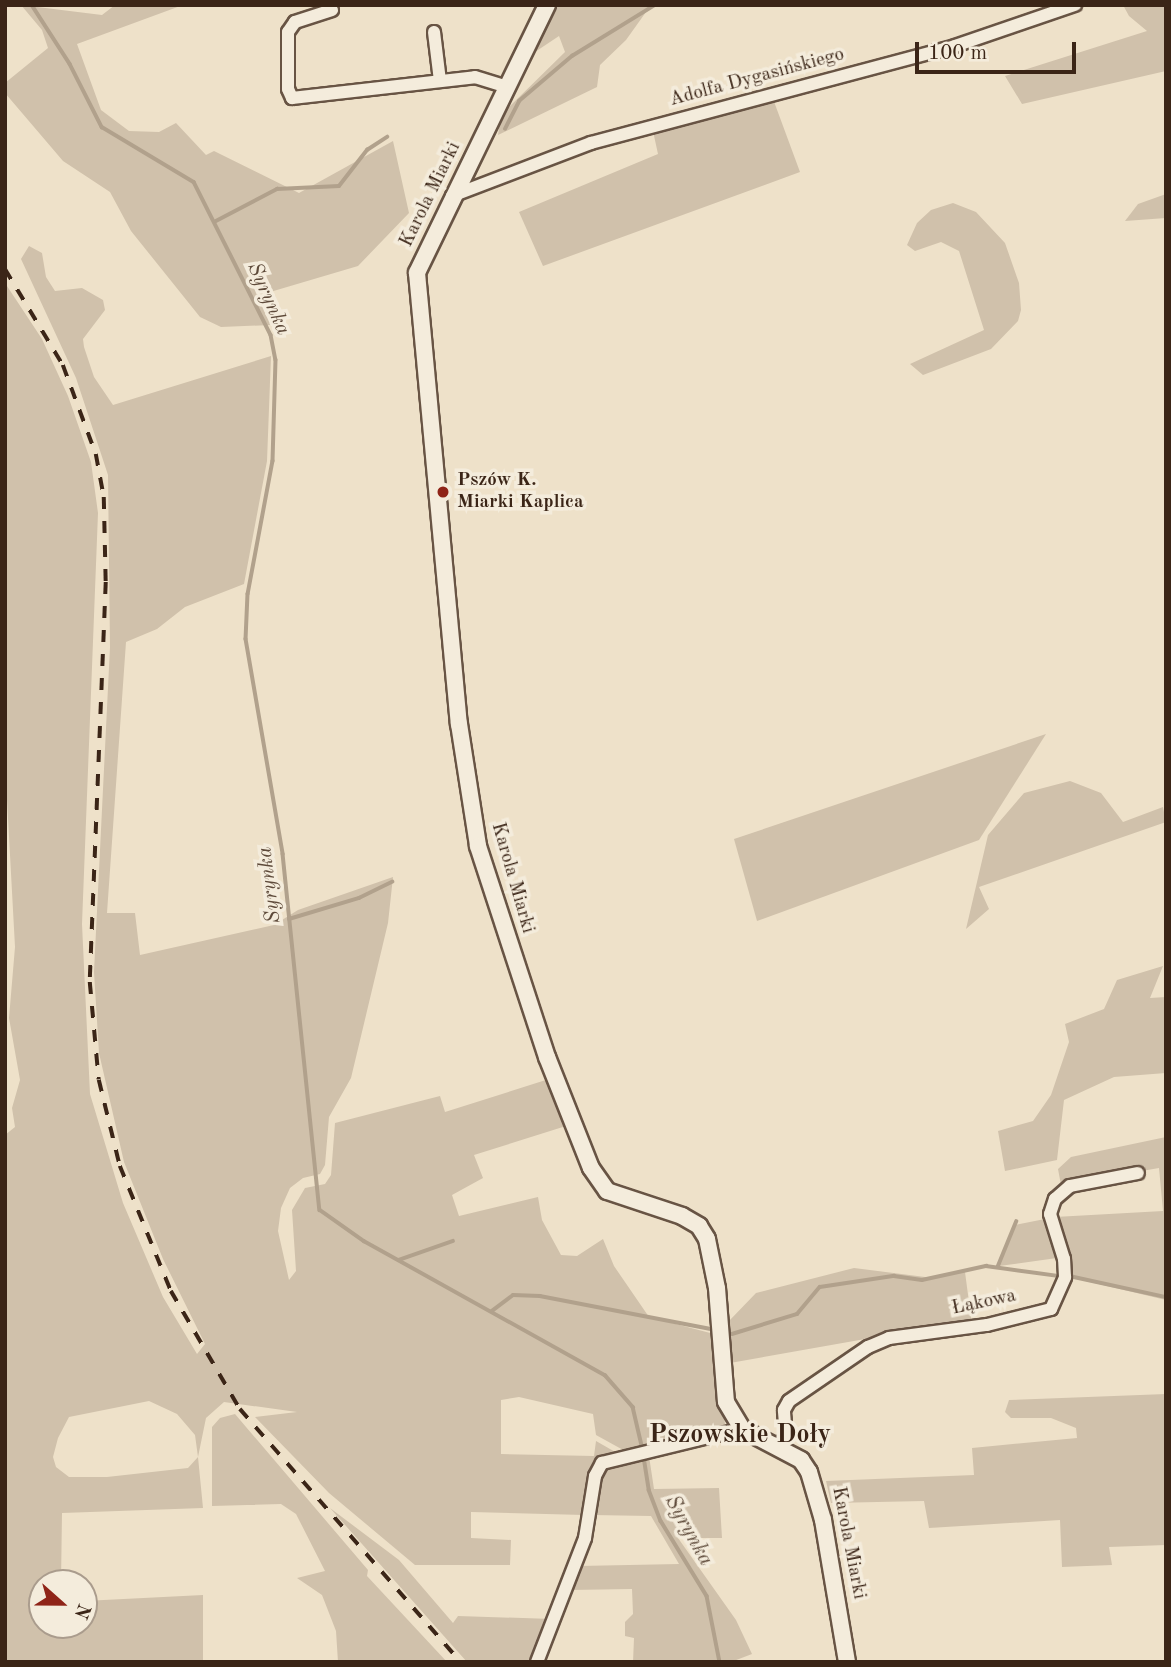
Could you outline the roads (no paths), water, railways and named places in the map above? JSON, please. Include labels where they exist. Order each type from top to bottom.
[{"type":"street","name":"Karola Miarki","points":[[547,5],[452,196],[417,273],[459,724],[478,846],[547,1057],[591,1168],[607,1191],[682,1216],[699,1226],[707,1239],[717,1288],[726,1402],[742,1429],[801,1460],[814,1482],[847,1662]]},
{"type":"street","name":"Adolfa Dygasińskiego","points":[[452,196],[590,144],[955,46],[1075,5]]},
{"type":"street","points":[[332,10],[295,22],[288,32],[288,89],[292,98],[475,77],[507,87]]},
{"type":"street","points":[[433,32],[440,82]]},
{"type":"street","name":"Łąkowa","points":[[779,1449],[786,1435],[786,1404],[867,1347],[889,1338],[987,1325],[1051,1309],[1065,1277],[1064,1259],[1051,1214],[1055,1199],[1070,1186],[1138,1173]]},
{"type":"street","points":[[537,1662],[585,1538],[597,1469],[607,1459],[643,1454],[742,1429]]},
{"type":"waterway","name":"Syrynka","points":[[32,5],[70,64],[102,127],[194,182],[271,335],[276,360],[273,461],[248,594],[246,639],[283,854],[320,1210],[364,1241],[605,1375],[633,1407],[643,1450]]},
{"type":"waterway","points":[[505,129],[519,101],[572,56],[655,5]]},
{"type":"waterway","points":[[216,221],[277,189],[339,186],[367,150],[387,137]]},
{"type":"waterway","points":[[289,919],[359,898],[392,882]]},
{"type":"waterway","points":[[998,1266],[1016,1222]]},
{"type":"waterway","points":[[399,1260],[453,1241]]},
{"type":"waterway","points":[[732,1334],[797,1314],[820,1287],[894,1276],[922,1280],[986,1266],[1059,1276]]},
{"type":"waterway","points":[[1074,1277],[1166,1297]]},
{"type":"waterway","points":[[492,1311],[513,1295],[540,1296],[712,1329]]},
{"type":"waterway","name":"Syrynka","points":[[644,1457],[649,1490],[661,1521],[707,1596],[720,1662]]},
{"type":"railway","points":[[5,269],[63,365],[96,454],[104,497],[106,582],[90,982],[99,1080],[120,1166],[171,1291],[240,1409],[461,1662]]},
{"type":"place","name":"Pszów K. Miarki Kaplica","points":[[443,492]]},
{"type":"district","name":"Pszowskie Doły","points":[[740,1436]]}]
